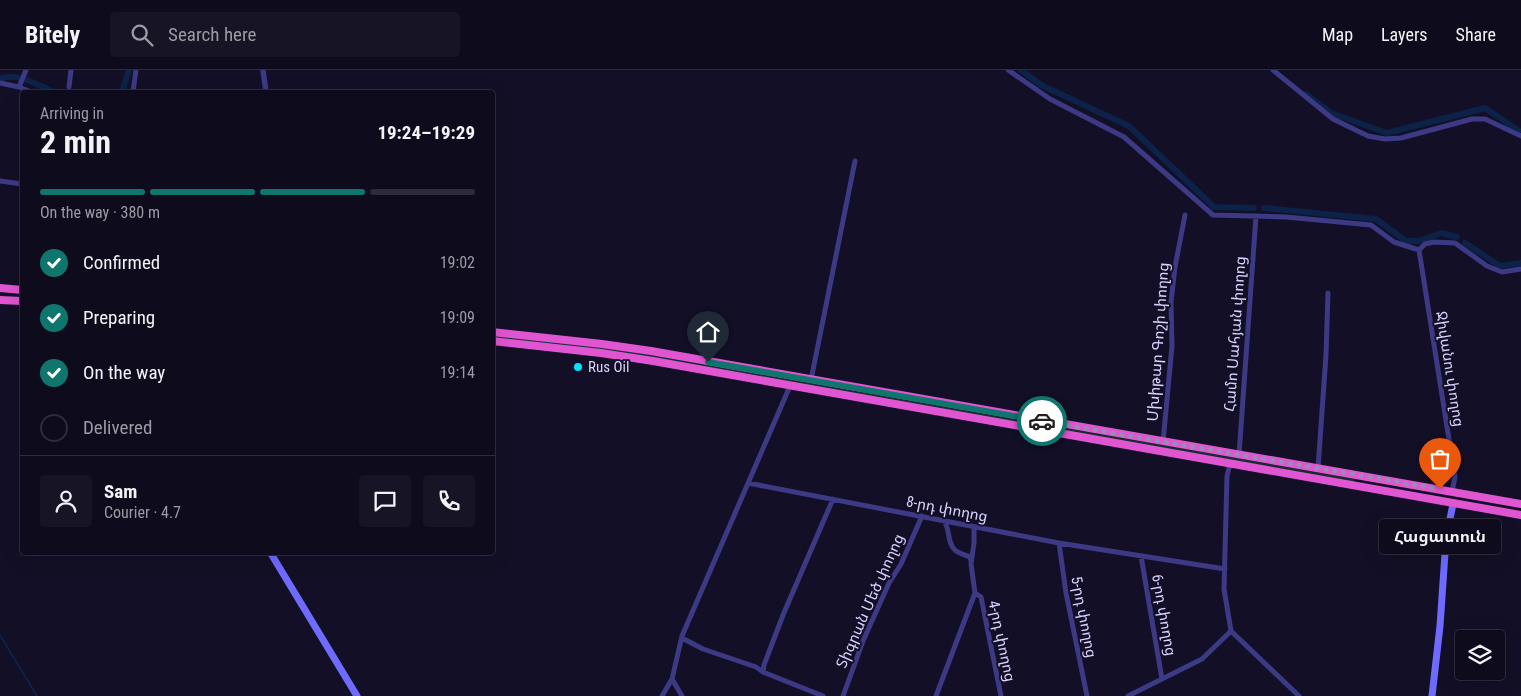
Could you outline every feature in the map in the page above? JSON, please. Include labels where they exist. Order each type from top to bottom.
[{"type":"highway","points":[[0,288],[20,290]]},
{"type":"highway","points":[[0,300],[20,301]]},
{"type":"highway","points":[[495,332],[602,344],[1521,504]]},
{"type":"highway","points":[[495,341],[600,353],[1521,515]]},
{"type":"highway","points":[[1379,491],[1376,484],[1381,479]]},
{"type":"main road","points":[[1432,696],[1440,626],[1446,539],[1453,504]]},
{"type":"main road","points":[[272,555],[357,696]]},
{"type":"street","points":[[20,85],[26,70]]},
{"type":"street","points":[[69,87],[71,70]]},
{"type":"street","points":[[133,90],[136,70]]},
{"type":"street","points":[[263,70],[266,90]]},
{"type":"street","points":[[1008,70],[1050,99],[1124,137],[1213,215],[1256,216],[1371,225],[1394,242],[1419,250],[1424,244],[1434,242],[1455,243],[1487,266],[1502,272],[1521,270]]},
{"type":"street","points":[[1273,70],[1333,119],[1368,136],[1385,139],[1401,138],[1472,119],[1485,119],[1521,136]]},
{"type":"street","points":[[0,83],[20,85],[28,90]]},
{"type":"street","points":[[811,380],[855,161]]},
{"type":"street","points":[[0,181],[20,184]]},
{"type":"street","name":"Մխիթար Գոշի փողոց","points":[[1163,442],[1172,346],[1171,302],[1175,267],[1185,215]]},
{"type":"street","name":"Համո Սահյան փողոց","points":[[1239,455],[1256,216]]},
{"type":"street","name":"Ջիվանու փողոց","points":[[1419,250],[1455,478],[1452,492]]},
{"type":"street","points":[[1318,468],[1326,355],[1328,293]]},
{"type":"street","points":[[662,696],[672,679],[682,637],[790,386]]},
{"type":"street","points":[[1230,464],[1227,476],[1224,589],[1231,631],[1299,696]]},
{"type":"street","name":"8-րդ փողոց","points":[[748,483],[974,527],[1225,569]]},
{"type":"street","points":[[763,672],[783,615],[833,500]]},
{"type":"street","name":"Տիգրան Մեծ փողոց","points":[[843,696],[863,642],[922,516]]},
{"type":"street","points":[[936,696],[975,593],[970,557],[955,550],[951,544],[946,523],[942,520]]},
{"type":"street","points":[[971,564],[974,527]]},
{"type":"street","name":"5-րդ փողոց","points":[[1059,542],[1066,594],[1087,696]]},
{"type":"street","name":"6-րդ փողոց","points":[[1141,556],[1162,679]]},
{"type":"street","name":"4-րդ փողոց","points":[[975,593],[981,597],[1001,696]]},
{"type":"street","points":[[1128,696],[1202,659],[1231,631]]},
{"type":"street","points":[[682,637],[703,649],[756,667],[763,672],[823,696]]},
{"type":"street","points":[[672,679],[682,696]]},
{"type":"street","points":[[804,689],[804,696]]},
{"type":"green space","points":[[495,335],[620,350],[668,358],[1354,479],[1354,482],[620,353],[495,338]]},
{"type":"waterway","points":[[123,90],[129,70]]},
{"type":"waterway","points":[[1021,70],[1041,85],[1129,126],[1214,207],[1254,208]]},
{"type":"waterway","points":[[0,79],[7,77],[21,78],[50,90]]},
{"type":"waterway","points":[[1306,94],[1331,113],[1387,133],[1485,108],[1521,132]]},
{"type":"waterway","points":[[1264,208],[1376,219],[1406,241],[1419,241],[1441,233],[1457,237]]},
{"type":"waterway","points":[[1465,243],[1500,266],[1521,263]]},
{"type":"waterway","points":[[0,635],[37,696]]},
{"type":"way so far","points":[[1042,421],[1440,489]]},
{"type":"place","name":"Rus Oil","points":[[578,367]]},
{"type":"place","name":"Հացատուն","points":[[1440,489]]},
{"type":"route","points":[[708,362],[1042,421]]}]
